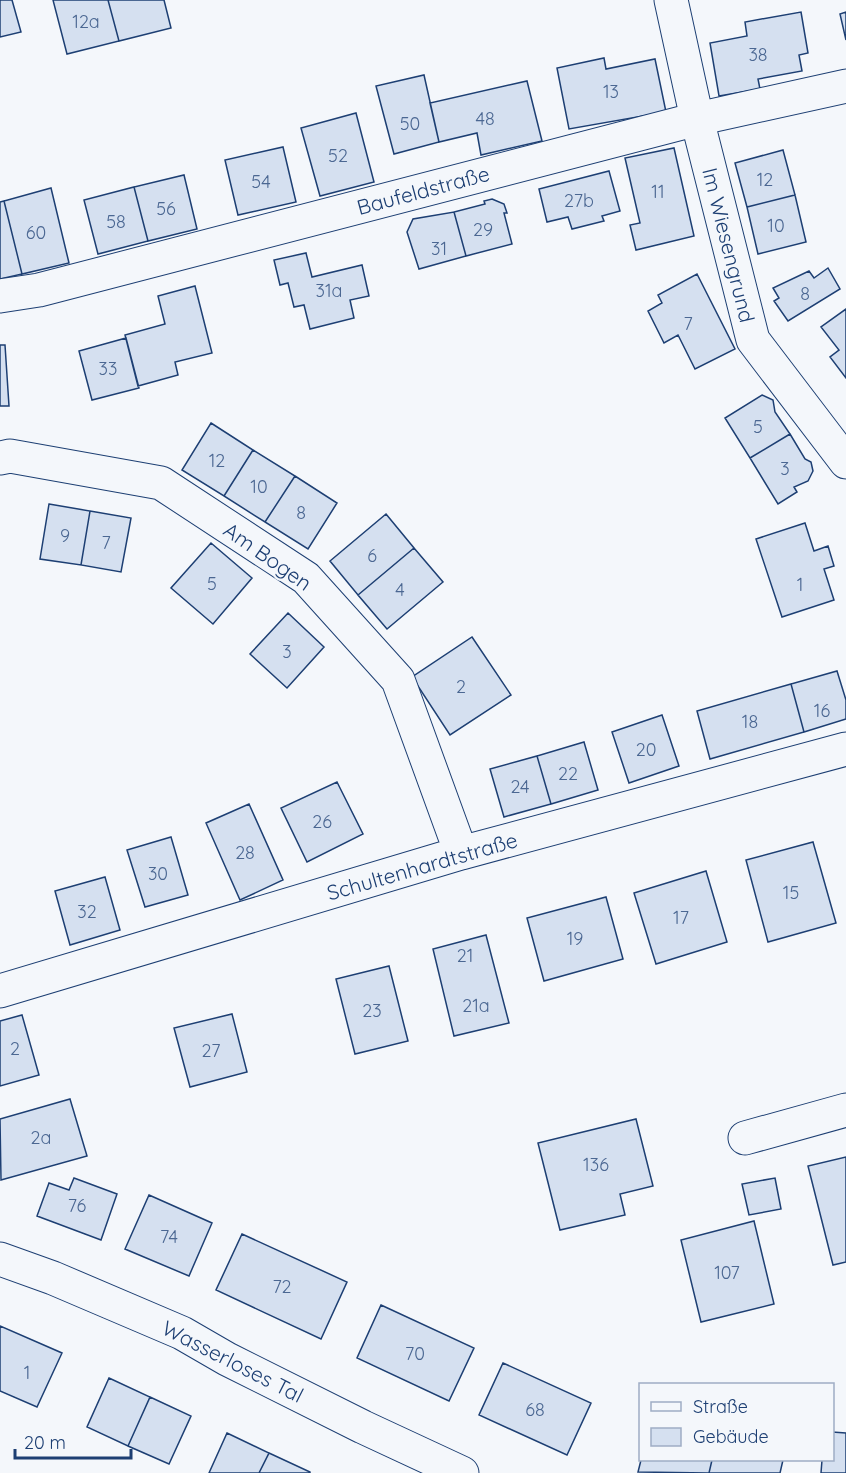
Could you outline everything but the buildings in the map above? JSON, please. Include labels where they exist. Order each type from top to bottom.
[{"type":"street","name":"Im Wiesengrund","points":[[671,0],[697,119],[753,340],[846,462]]},
{"type":"street","name":"Baufeldstraße","points":[[0,296],[39,290],[697,119],[846,86]]},
{"type":"street","name":"Am Bogen","points":[[0,458],[10,456],[161,483],[306,578],[398,680],[461,853]]},
{"type":"street","name":"Schultenhardtstraße","points":[[0,992],[461,853],[846,748]]},
{"type":"street","points":[[745,1138],[846,1110]]},
{"type":"street","name":"Wasserloses Tal","points":[[0,1259],[53,1278],[182,1333],[227,1359],[462,1473]]}]
